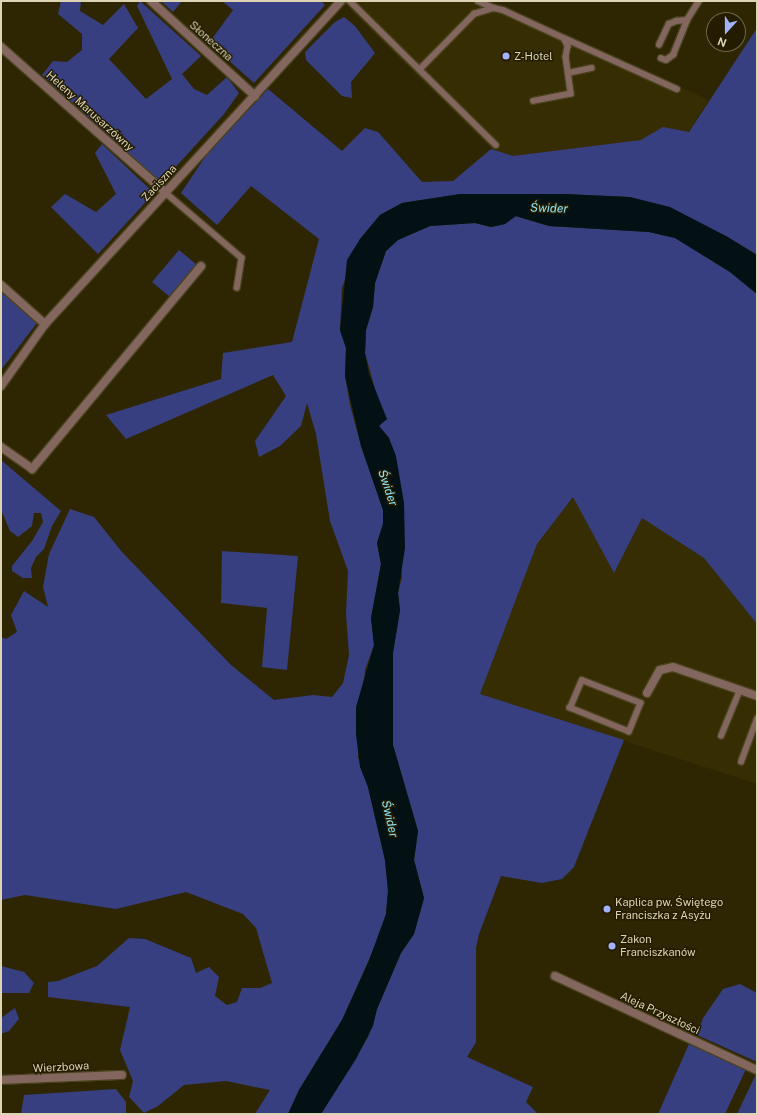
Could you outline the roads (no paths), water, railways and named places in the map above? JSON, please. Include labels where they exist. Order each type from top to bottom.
[{"type":"street","name":"Słoneczna","points":[[151,1],[255,96]]},
{"type":"street","name":"Zaciszna","points":[[1,386],[45,324],[341,1]]},
{"type":"street","name":"Heleny Marusarzówny","points":[[1,47],[165,192]]},
{"type":"street","points":[[1,447],[32,469],[201,266]]},
{"type":"street","points":[[1,285],[45,324]]},
{"type":"street","points":[[647,693],[654,677],[660,670],[673,667],[757,696]]},
{"type":"street","name":"Aleja Przyszłości","points":[[555,976],[757,1070]]},
{"type":"street","name":"Wierzbowa","points":[[1,1080],[122,1075]]},
{"type":"lane","points":[[350,1],[421,68],[496,145]]},
{"type":"lane","points":[[478,1],[677,89]]},
{"type":"lane","points":[[661,58],[668,59],[673,55],[687,20],[699,1]]},
{"type":"lane","points":[[421,68],[474,14],[494,8]]},
{"type":"lane","points":[[659,45],[669,24],[687,20]]},
{"type":"lane","points":[[534,101],[571,94],[566,57],[568,46],[564,38]]},
{"type":"lane","points":[[568,73],[591,68]]},
{"type":"lane","points":[[165,192],[242,258],[237,288]]},
{"type":"lane","points":[[641,703],[582,680],[570,708],[629,732],[641,703],[647,693]]},
{"type":"lane","points":[[721,736],[740,690]]},
{"type":"lane","points":[[741,762],[757,719]]},
{"type":"water","name":"Świder","points":[[460,194],[564,194],[630,197],[670,207],[726,236],[757,255],[757,294],[730,272],[675,238],[649,232],[549,226],[516,216],[505,224],[491,227],[475,223],[430,226],[398,240],[386,251],[375,283],[373,307],[366,330],[365,353],[369,374],[387,419],[379,426],[389,438],[396,456],[404,503],[405,548],[398,593],[400,610],[393,653],[393,745],[418,831],[414,860],[424,898],[414,934],[401,953],[377,1009],[373,1026],[356,1059],[321,1114],[288,1114],[299,1090],[342,1020],[368,963],[386,914],[388,891],[385,860],[368,787],[360,767],[356,734],[356,707],[374,645],[371,618],[381,564],[377,543],[383,524],[383,510],[361,446],[345,376],[346,348],[340,330],[347,260],[360,239],[380,215],[402,203]]},
{"type":"place","name":"Z-Hotel","points":[[506,56]]},
{"type":"place","name":"Kaplica pw. Świętego Franciszka z Asyżu","points":[[607,909]]},
{"type":"place","name":"Zakon Franciszkanów","points":[[612,946]]}]
